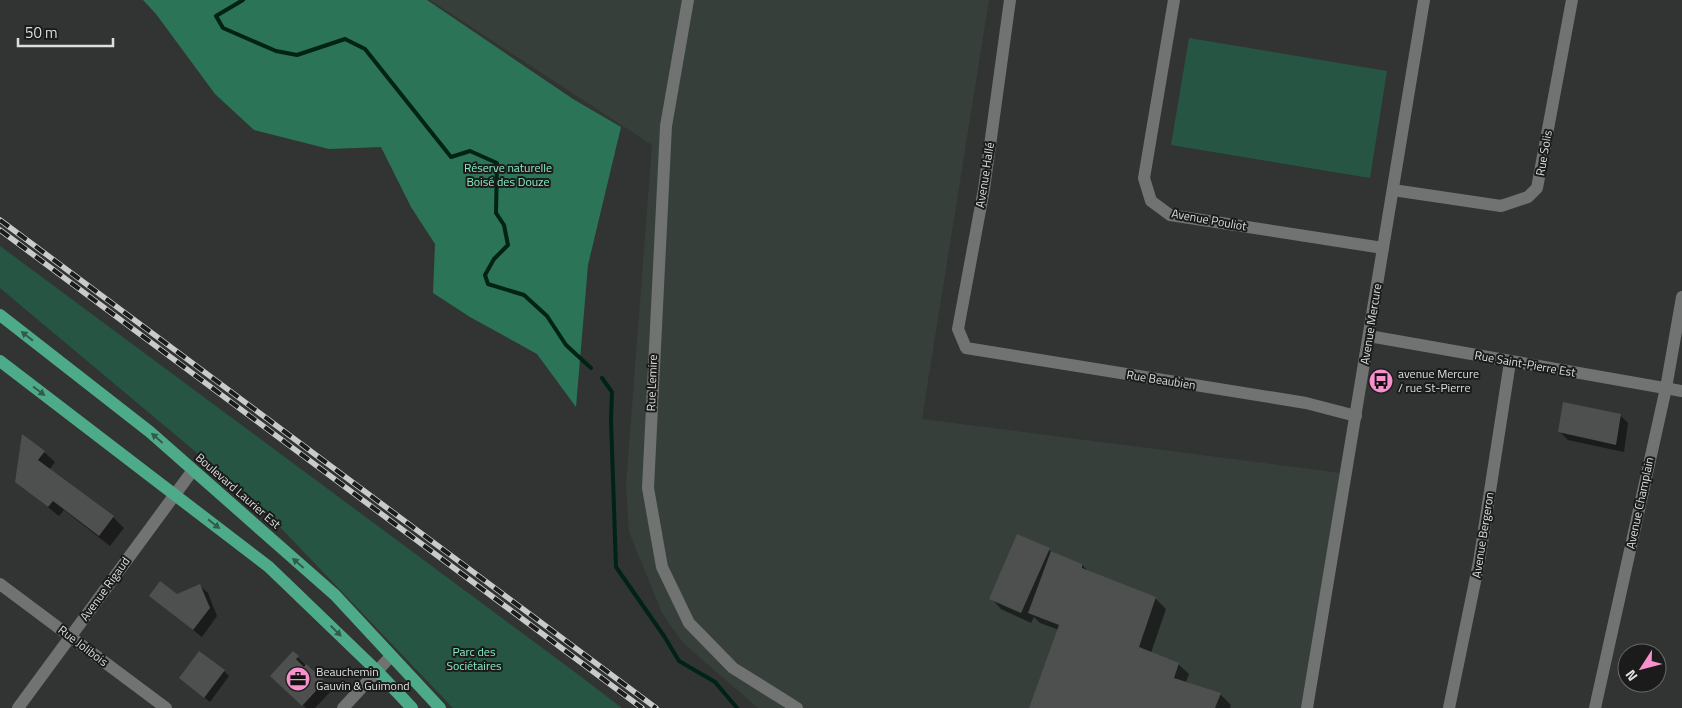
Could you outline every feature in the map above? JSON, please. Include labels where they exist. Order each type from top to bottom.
[{"type":"main road","name":"Boulevard Laurier Est","points":[[0,315],[150,432],[335,595],[440,708]]},
{"type":"main road","points":[[0,361],[269,567],[376,670],[412,708]]},
{"type":"street","name":"Rue Lemire","points":[[688,0],[666,126],[648,488],[662,567],[689,623],[733,668],[797,708]]},
{"type":"street","name":"Avenue Hallé","points":[[966,348],[958,329],[984,189],[1010,0]]},
{"type":"street","name":"Avenue Pouliot","points":[[1174,0],[1144,178],[1150,201],[1170,215],[1383,248]]},
{"type":"street","name":"Avenue Mercure","points":[[1307,708],[1424,0]]},
{"type":"street","name":"Rue Solis","points":[[1393,190],[1501,206],[1528,197],[1538,188],[1572,0]]},
{"type":"street","name":"Avenue Champlain","points":[[1595,708],[1666,388],[1682,297]]},
{"type":"street","name":"Rue Saint-Pierre Est","points":[[1369,336],[1510,362],[1682,390]]},
{"type":"street","name":"Rue Beaubien","points":[[966,348],[1306,403],[1356,416]]},
{"type":"street","name":"Avenue Bergeron","points":[[1449,708],[1479,562],[1510,362]]},
{"type":"street","name":"Avenue Rigaud","points":[[18,708],[193,470]]},
{"type":"street","name":"Rue Jolibois","points":[[0,584],[166,708]]},
{"type":"street","points":[[343,708],[376,670],[391,656]]},
{"type":"shaded area","points":[[430,0],[989,0],[922,419],[1342,473],[1304,708],[758,708],[683,643],[662,613],[629,532],[626,485],[652,145]]},
{"type":"green space","name":"Réserve naturelle Boisé des Douze","points":[[143,0],[427,0],[573,99],[621,127],[588,265],[576,407],[537,354],[470,317],[433,293],[435,244],[411,207],[381,147],[329,149],[254,130],[215,94],[156,14]]},
{"type":"green space","points":[[1189,38],[1387,71],[1370,178],[1171,145]]},
{"type":"green space","name":"Parc des Sociétaires","points":[[0,246],[622,708],[453,708],[258,504],[0,288]]},
{"type":"building","points":[[1563,402],[1621,414],[1616,445],[1558,432]]},
{"type":"building","points":[[22,434],[45,451],[38,460],[114,516],[99,536],[53,501],[48,507],[15,482]]},
{"type":"building","points":[[1017,534],[1050,548],[1021,613],[989,599]]},
{"type":"building","points":[[1051,551],[1082,564],[1082,568],[1156,597],[1139,647],[1179,663],[1174,678],[1221,693],[1215,708],[1029,708],[1059,625],[1028,613]]},
{"type":"building","points":[[160,581],[177,594],[200,584],[210,608],[193,630],[149,596]]},
{"type":"building","points":[[199,651],[225,670],[204,698],[179,678]]},
{"type":"building","name":"Beauchemin Gauvin & Guimond","points":[[293,651],[299,656],[296,659],[304,667],[306,664],[325,681],[302,706],[270,676]]},
{"type":"waterway","points":[[243,0],[216,16],[223,28],[276,51],[297,55],[345,39],[365,49],[451,157],[470,151],[497,163],[496,213],[504,225],[508,245],[494,259],[485,275],[488,284],[524,295],[547,316],[566,345],[591,368]]},
{"type":"waterway","points":[[602,378],[612,392],[611,420],[616,567],[679,661],[715,682],[737,708]]},
{"type":"railway","points":[[0,220],[656,708]]},
{"type":"railway","points":[[0,230],[642,708]]},
{"type":"place","name":"avenue Mercure / rue St-Pierre","points":[[1381,381]]},
{"type":"place","name":"Beauchemin Gauvin & Guimond","points":[[298,679]]}]
